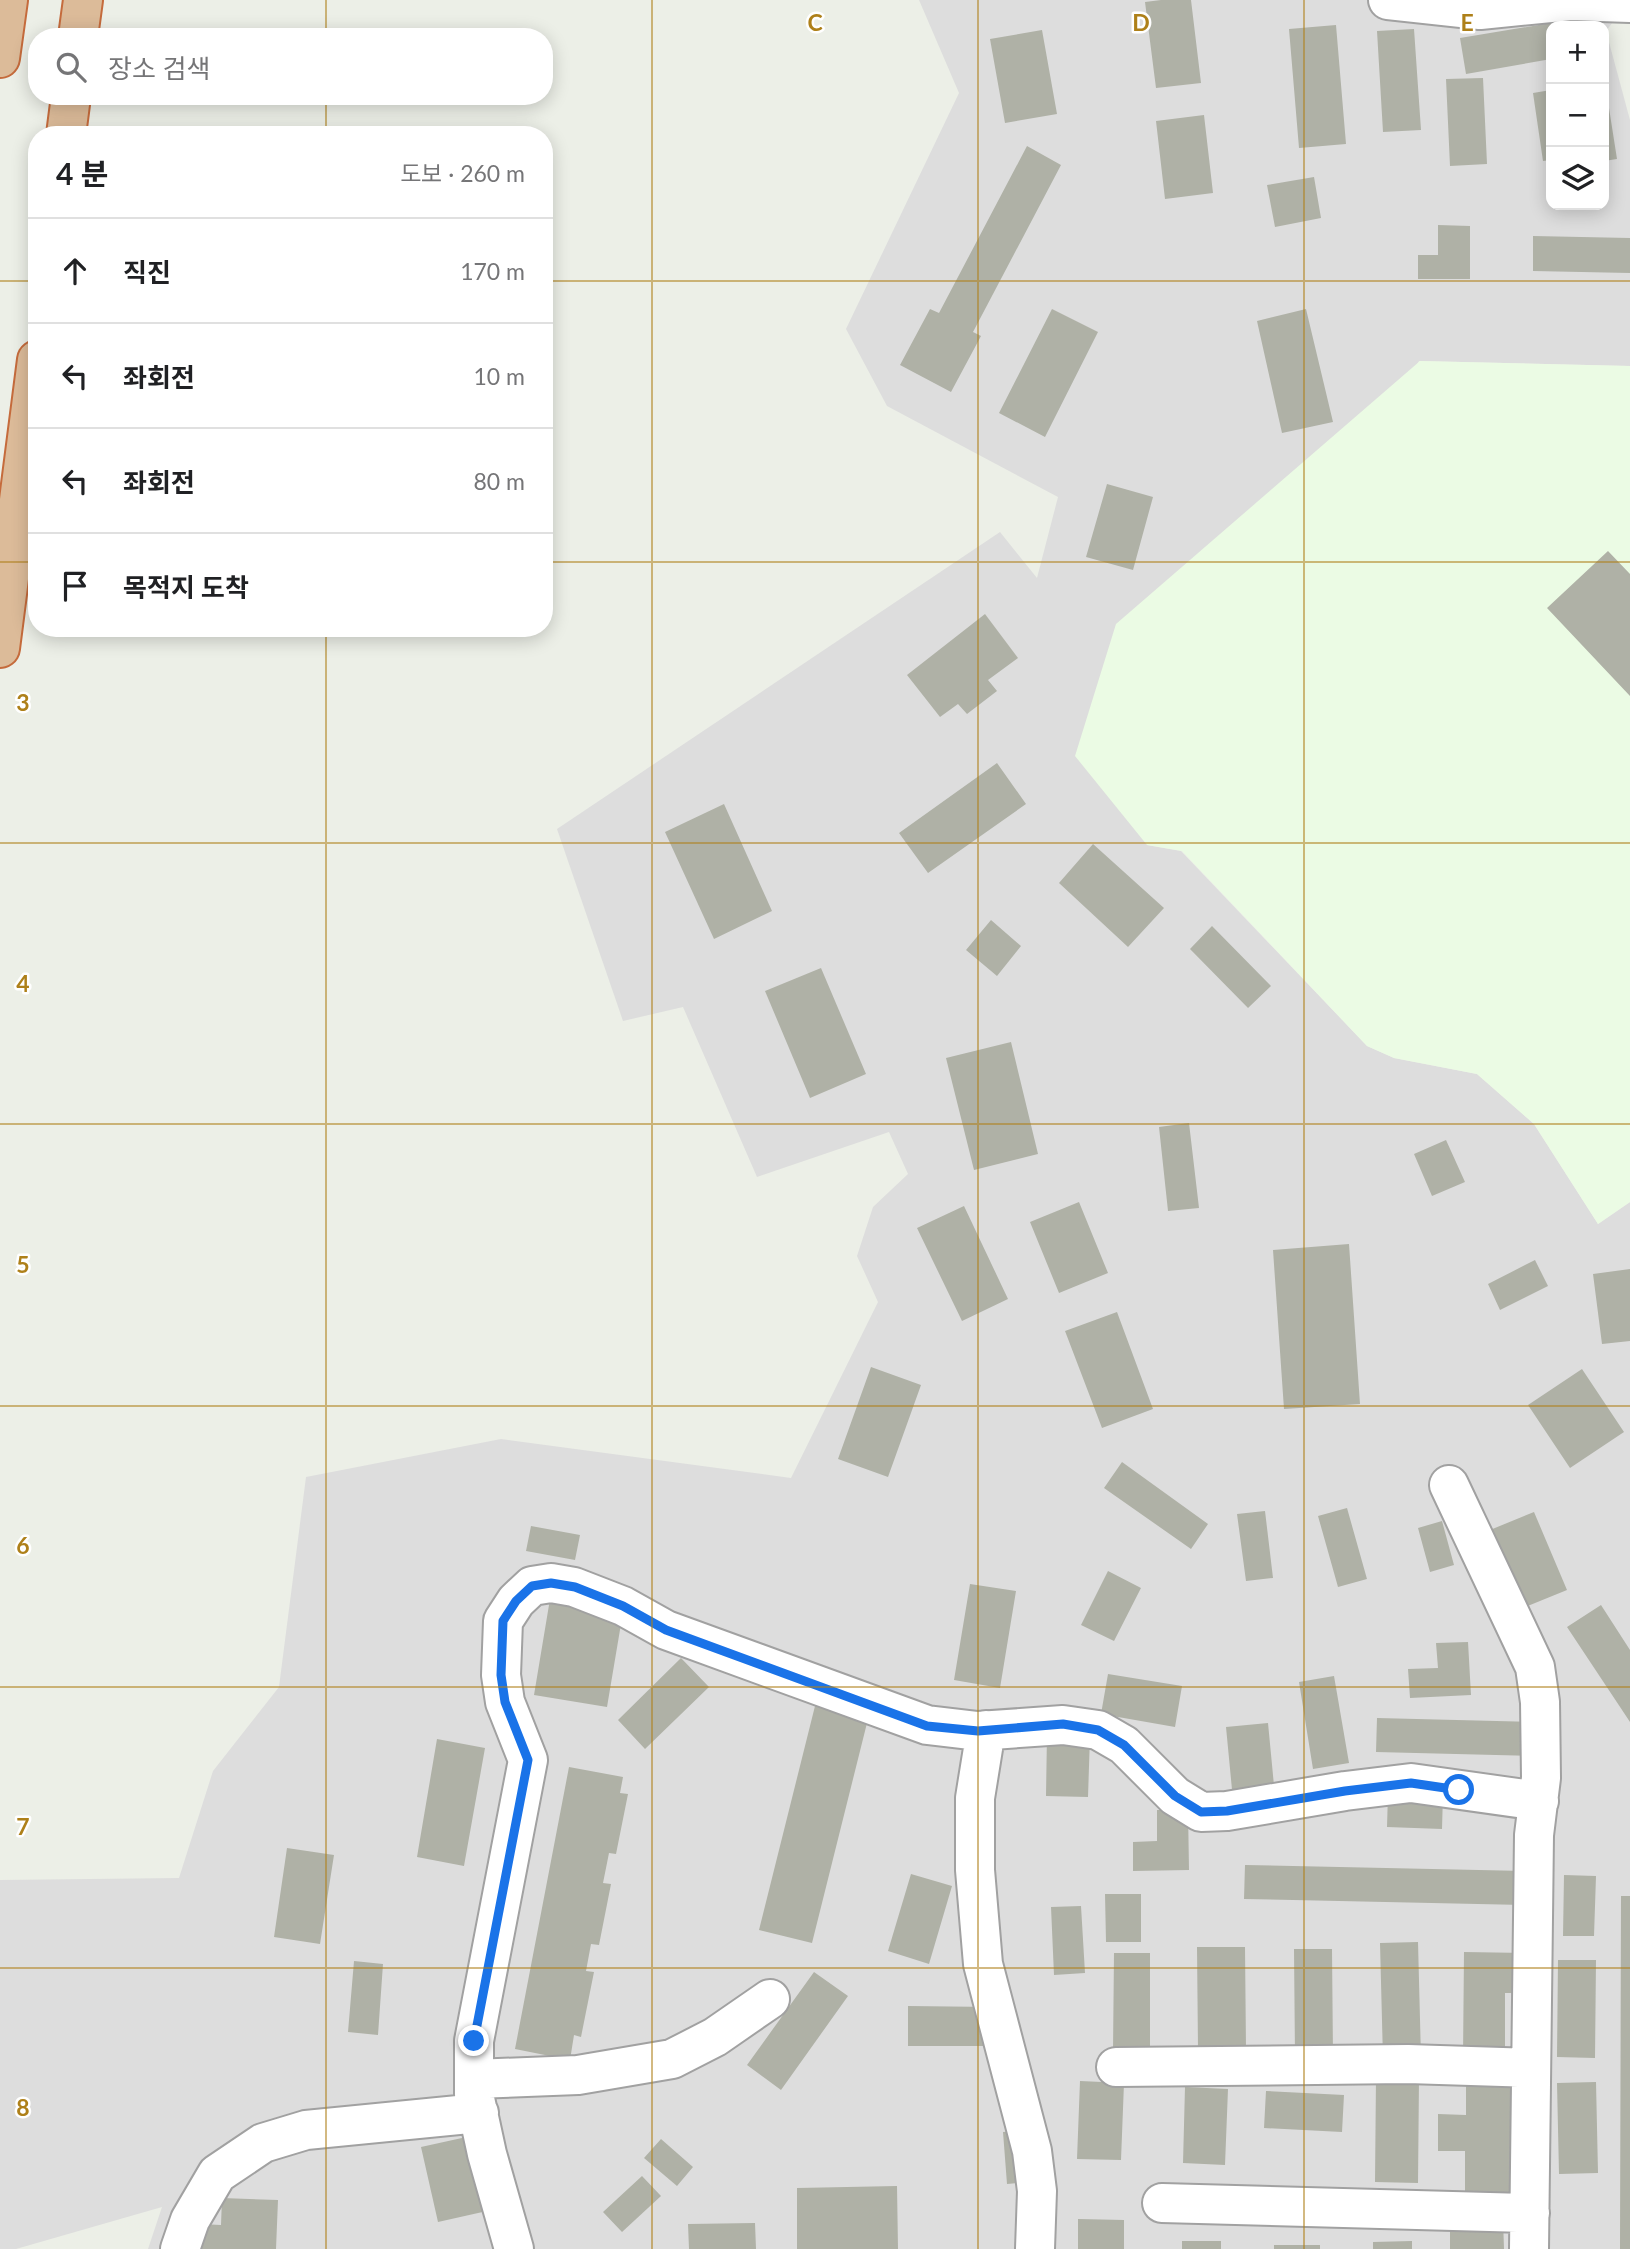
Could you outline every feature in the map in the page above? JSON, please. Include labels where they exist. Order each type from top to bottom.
[{"type":"highway","points":[[0,58],[8,0]]},
{"type":"highway","points":[[79,28],[83,0]]},
{"type":"highway","points":[[67,126],[70,105]]},
{"type":"highway","points":[[0,648],[28,430]]},
{"type":"street","points":[[1388,0],[1480,10],[1571,1],[1630,3]]},
{"type":"street","points":[[1162,2203],[1529,2231],[1534,1835],[1541,1778],[1540,1702],[1535,1667],[1449,1485]]},
{"type":"street","points":[[514,2249],[487,2154],[476,2096],[474,2041],[528,1760],[505,1702],[501,1675],[503,1621],[516,1601],[532,1586],[551,1583],[575,1587],[623,1606],[666,1630],[927,1726],[986,1730],[1063,1724],[1098,1730],[1124,1745],[1175,1796],[1201,1812],[1227,1811],[1411,1783],[1538,1801]]},
{"type":"street","points":[[986,1730],[975,1798],[975,1870],[983,1964],[1032,2151],[1037,2191],[1035,2249]]},
{"type":"street","points":[[180,2249],[190,2220],[217,2174],[263,2143],[306,2130],[578,2075],[672,2059],[715,2036],[770,1999]]},
{"type":"street","points":[[1116,2067],[1408,2064],[1531,2068]]},
{"type":"shaded area","points":[[919,0],[1630,0],[1609,27],[1609,21],[1546,21],[1546,210],[1609,210],[1609,42],[1630,120],[1630,366],[1419,361],[1147,845],[1181,851],[1367,1046],[1394,1058],[1477,1074],[1534,1124],[1598,1224],[1630,1202],[1630,2249],[148,2249],[162,2207],[16,2249],[0,2249],[0,1880],[179,1878],[213,1771],[279,1687],[306,1477],[501,1439],[791,1478],[878,1302],[857,1256],[873,1207],[908,1174],[889,1132],[757,1177],[683,1007],[623,1021],[557,829],[1000,532],[1037,578],[1058,497],[887,406],[846,329],[959,93]]},
{"type":"shaded area","points":[[1420,361],[1630,366],[1630,1202],[1598,1224],[1534,1124],[1477,1074],[1394,1058],[1367,1046],[1182,851],[1147,845],[1075,756],[1116,624]]},
{"type":"building","points":[[1191,0],[1201,83],[1156,88],[1145,2]]},
{"type":"building","points":[[1546,24],[1546,60],[1466,74],[1460,38]]},
{"type":"building","points":[[1336,25],[1346,144],[1299,148],[1289,29]]},
{"type":"building","points":[[1414,29],[1421,130],[1383,132],[1377,31]]},
{"type":"building","points":[[1042,30],[1057,114],[1005,123],[990,39]]},
{"type":"building","points":[[1483,78],[1487,164],[1450,166],[1446,79]]},
{"type":"building","points":[[1546,91],[1546,161],[1543,161],[1533,93]]},
{"type":"building","points":[[1609,108],[1617,159],[1609,160]]},
{"type":"building","points":[[1204,115],[1213,193],[1165,199],[1156,121]]},
{"type":"building","points":[[1027,146],[1061,165],[973,332],[981,336],[951,392],[900,365],[930,309],[939,313]]},
{"type":"building","points":[[1314,177],[1321,218],[1275,227],[1267,185]]},
{"type":"building","points":[[1438,225],[1470,226],[1470,279],[1418,279],[1418,255],[1438,255]]},
{"type":"building","points":[[1533,236],[1630,238],[1630,273],[1533,271]]},
{"type":"building","points":[[1052,309],[1098,332],[1045,437],[999,413]]},
{"type":"building","points":[[1306,309],[1333,422],[1282,433],[1257,321]]},
{"type":"building","points":[[1107,484],[1153,497],[1133,570],[1086,557]]},
{"type":"building","points":[[1608,551],[1630,574],[1630,696],[1547,608]]},
{"type":"building","points":[[985,614],[1018,658],[988,680],[997,691],[967,714],[958,704],[940,717],[907,675]]},
{"type":"building","points":[[997,763],[1026,804],[928,873],[899,833]]},
{"type":"building","points":[[724,804],[772,911],[714,939],[665,832]]},
{"type":"building","points":[[1093,844],[1164,908],[1128,947],[1059,883]]},
{"type":"building","points":[[991,920],[1021,946],[997,976],[966,950]]},
{"type":"building","points":[[1212,926],[1271,986],[1248,1008],[1190,949]]},
{"type":"building","points":[[821,968],[866,1074],[810,1098],[765,991]]},
{"type":"building","points":[[1011,1042],[1038,1154],[974,1170],[946,1058]]},
{"type":"building","points":[[1189,1123],[1199,1208],[1168,1211],[1159,1127]]},
{"type":"building","points":[[1446,1140],[1465,1182],[1432,1196],[1414,1154]]},
{"type":"building","points":[[1079,1202],[1108,1273],[1059,1293],[1030,1222]]},
{"type":"building","points":[[964,1206],[1008,1299],[962,1321],[917,1228]]},
{"type":"building","points":[[1349,1244],[1360,1404],[1284,1409],[1273,1250]]},
{"type":"building","points":[[1535,1260],[1548,1286],[1500,1310],[1488,1284]]},
{"type":"building","points":[[1630,1269],[1630,1341],[1602,1344],[1593,1274]]},
{"type":"building","points":[[1117,1312],[1153,1409],[1102,1428],[1065,1331]]},
{"type":"building","points":[[871,1367],[921,1385],[888,1477],[838,1459]]},
{"type":"building","points":[[1582,1369],[1624,1432],[1570,1468],[1528,1405]]},
{"type":"building","points":[[1122,1462],[1208,1524],[1191,1549],[1104,1488]]},
{"type":"building","points":[[1347,1508],[1367,1579],[1338,1587],[1318,1516]]},
{"type":"building","points":[[1265,1511],[1273,1578],[1246,1581],[1237,1514]]},
{"type":"building","points":[[1534,1512],[1567,1590],[1523,1608],[1490,1530]]},
{"type":"building","points":[[1442,1521],[1454,1565],[1430,1572],[1418,1528]]},
{"type":"building","points":[[531,1526],[580,1535],[575,1560],[526,1551]]},
{"type":"building","points":[[1108,1571],[1141,1588],[1114,1641],[1081,1625]]},
{"type":"building","points":[[970,1584],[1016,1591],[1000,1688],[954,1680]]},
{"type":"building","points":[[550,1599],[623,1612],[607,1707],[534,1695]]},
{"type":"building","points":[[1601,1605],[1630,1650],[1630,1722],[1567,1627]]},
{"type":"building","points":[[1468,1642],[1471,1695],[1410,1698],[1408,1669],[1438,1668],[1436,1643]]},
{"type":"building","points":[[681,1658],[709,1687],[645,1749],[618,1720]]},
{"type":"building","points":[[1108,1674],[1182,1686],[1175,1727],[1101,1714]]},
{"type":"building","points":[[1334,1676],[1349,1763],[1313,1769],[1299,1682]]},
{"type":"building","points":[[817,1698],[870,1711],[812,1943],[759,1930]]},
{"type":"building","points":[[1377,1718],[1535,1722],[1535,1756],[1376,1752]]},
{"type":"building","points":[[1268,1723],[1275,1796],[1233,1800],[1226,1727]]},
{"type":"building","points":[[1047,1734],[1090,1736],[1088,1797],[1046,1796]]},
{"type":"building","points":[[437,1739],[485,1748],[464,1866],[417,1857]]},
{"type":"building","points":[[569,1767],[623,1777],[620,1793],[628,1794],[616,1854],[609,1853],[603,1883],[611,1884],[599,1945],[591,1944],[586,1971],[594,1972],[581,2037],[574,2035],[570,2060],[515,2049]]},
{"type":"building","points":[[1388,1793],[1443,1794],[1442,1829],[1387,1827]]},
{"type":"building","points":[[1157,1810],[1188,1810],[1189,1870],[1133,1871],[1133,1842],[1157,1841]]},
{"type":"building","points":[[287,1848],[334,1855],[320,1944],[274,1937]]},
{"type":"building","points":[[1245,1865],[1525,1871],[1524,1905],[1244,1899]]},
{"type":"building","points":[[911,1874],[952,1886],[929,1964],[888,1951]]},
{"type":"building","points":[[1564,1875],[1596,1876],[1594,1936],[1563,1936]]},
{"type":"building","points":[[1105,1894],[1141,1894],[1141,1942],[1106,1942]]},
{"type":"building","points":[[1621,1896],[1630,1896],[1630,2249],[1620,2249]]},
{"type":"building","points":[[1081,1906],[1085,1973],[1054,1975],[1051,1907]]},
{"type":"building","points":[[1418,1942],[1421,2058],[1383,2059],[1380,1943]]},
{"type":"building","points":[[1197,1947],[1245,1947],[1246,2049],[1198,2049]]},
{"type":"building","points":[[1294,1949],[1332,1949],[1333,2057],[1295,2057]]},
{"type":"building","points":[[1464,1952],[1527,1953],[1527,1993],[1505,1993],[1505,2058],[1463,2058]]},
{"type":"building","points":[[1114,1953],[1150,1953],[1150,2052],[1113,2052]]},
{"type":"building","points":[[1558,1960],[1596,1960],[1595,2058],[1557,2057]]},
{"type":"building","points":[[354,1961],[383,1964],[378,2035],[348,2032]]},
{"type":"building","points":[[814,1972],[848,1996],[781,2090],[747,2065]]},
{"type":"building","points":[[908,2006],[993,2007],[993,2046],[908,2046]]},
{"type":"building","points":[[1466,2072],[1516,2073],[1513,2205],[1465,2205],[1465,2151],[1438,2151],[1438,2114],[1466,2115]]},
{"type":"building","points":[[1376,2077],[1419,2078],[1418,2183],[1375,2182]]},
{"type":"building","points":[[1080,2081],[1124,2083],[1121,2160],[1077,2159]]},
{"type":"building","points":[[1596,2082],[1598,2173],[1559,2174],[1557,2083]]},
{"type":"building","points":[[1185,2087],[1228,2089],[1225,2165],[1183,2163]]},
{"type":"building","points":[[1266,2091],[1344,2095],[1342,2132],[1264,2128]]},
{"type":"building","points":[[1026,2130],[1030,2182],[1007,2184],[1003,2132]]},
{"type":"building","points":[[471,2136],[487,2211],[438,2222],[421,2147]]},
{"type":"building","points":[[661,2139],[693,2167],[677,2186],[644,2158]]},
{"type":"building","points":[[642,2176],[661,2196],[622,2232],[603,2212]]},
{"type":"building","points":[[897,2186],[898,2249],[797,2249],[797,2188]]},
{"type":"building","points":[[222,2198],[278,2200],[276,2249],[200,2249],[200,2224],[221,2225]]},
{"type":"building","points":[[1078,2219],[1124,2220],[1124,2249],[1078,2249]]},
{"type":"building","points":[[1450,2219],[1503,2219],[1504,2249],[1450,2249]]},
{"type":"building","points":[[755,2223],[756,2249],[689,2249],[688,2224]]},
{"type":"building","points":[[1182,2241],[1221,2241],[1221,2249],[1182,2249]]},
{"type":"building","points":[[1412,2241],[1412,2249],[1373,2249],[1373,2242]]},
{"type":"building","points":[[1274,2245],[1320,2245],[1320,2249],[1274,2249]]},
{"type":"route","points":[[474,2041],[528,1760],[505,1702],[501,1675],[503,1621],[516,1601],[532,1586],[551,1583],[575,1587],[623,1606],[666,1630],[927,1726],[978,1731],[1063,1724],[1098,1730],[1124,1745],[1175,1796],[1201,1812],[1227,1811],[1411,1783],[1459,1790]]}]
